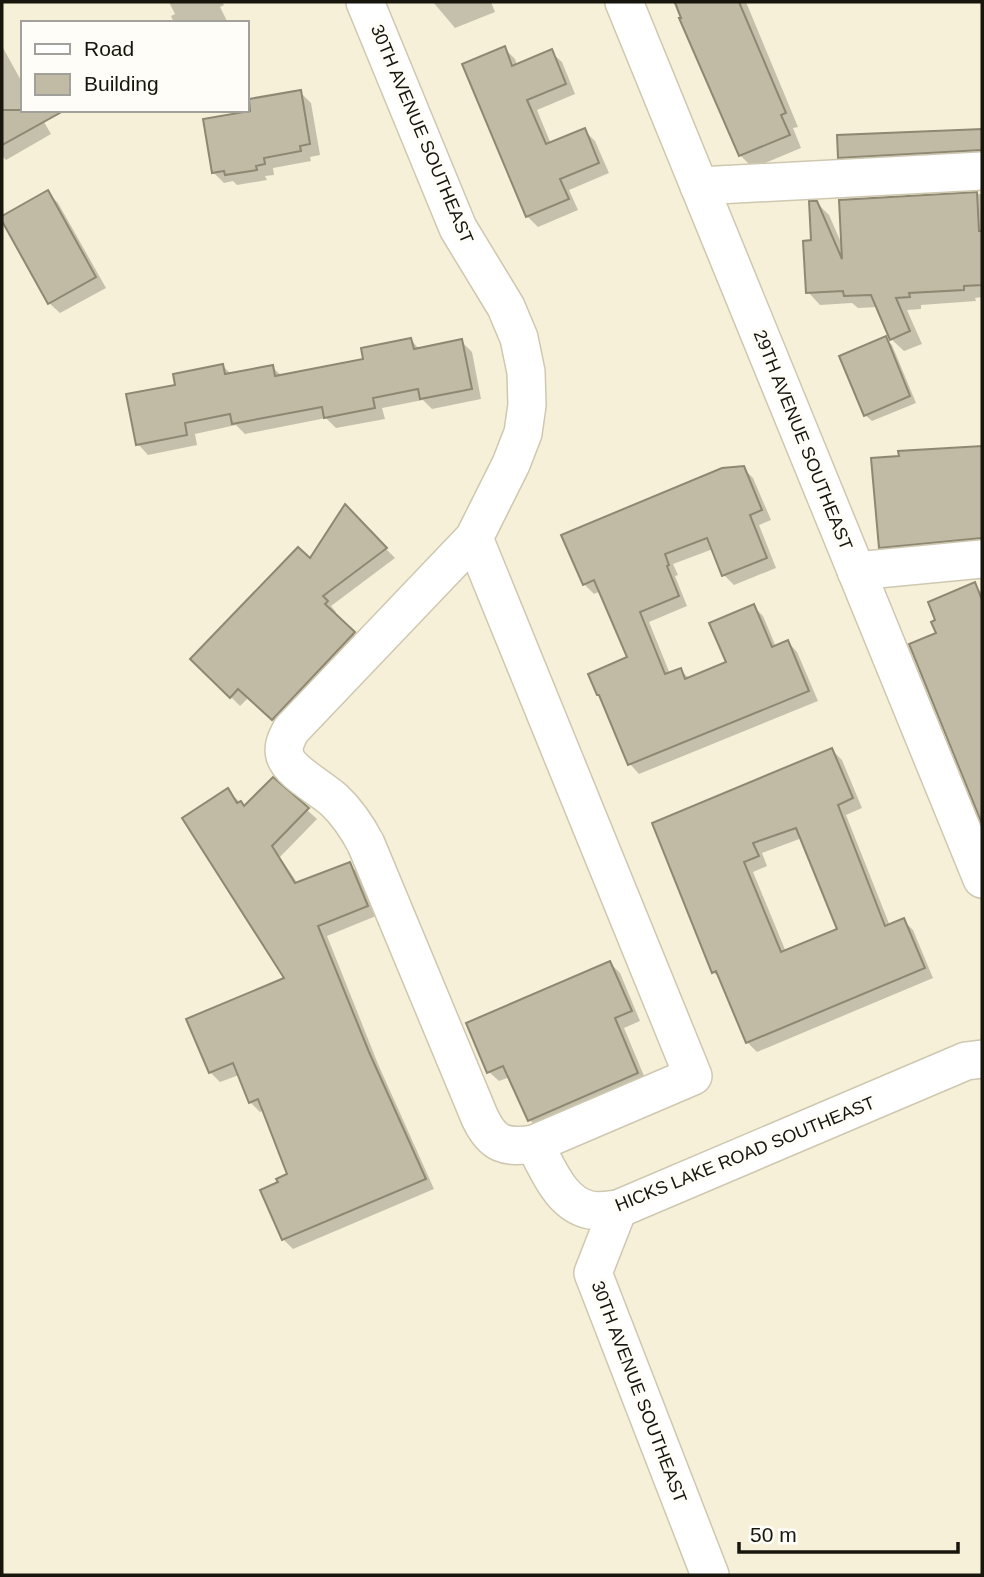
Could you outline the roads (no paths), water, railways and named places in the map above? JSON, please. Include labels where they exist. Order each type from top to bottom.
[{"type":"street","name":"30TH AVENUE SOUTHEAST","points":[[365,2],[458,228],[506,307],[519,338],[526,372],[527,405],[523,433],[511,464],[474,537],[291,730],[285,744],[285,757],[292,767],[354,820],[487,1132],[499,1143],[515,1147],[534,1144]]},
{"type":"street","name":"29TH AVENUE SOUTHEAST","points":[[624,2],[982,879]]},
{"type":"street","points":[[699,186],[982,171]]},
{"type":"street","points":[[474,537],[693,1076],[534,1144]]},
{"type":"street","points":[[856,571],[982,559]]},
{"type":"street","name":"HICKS LAKE ROAD SOUTHEAST","points":[[534,1144],[562,1193],[576,1205],[593,1211],[618,1209],[966,1061],[982,1059]]},
{"type":"street","name":"30TH AVENUE SOUTHEAST","points":[[618,1209],[593,1273],[710,1575]]}]
